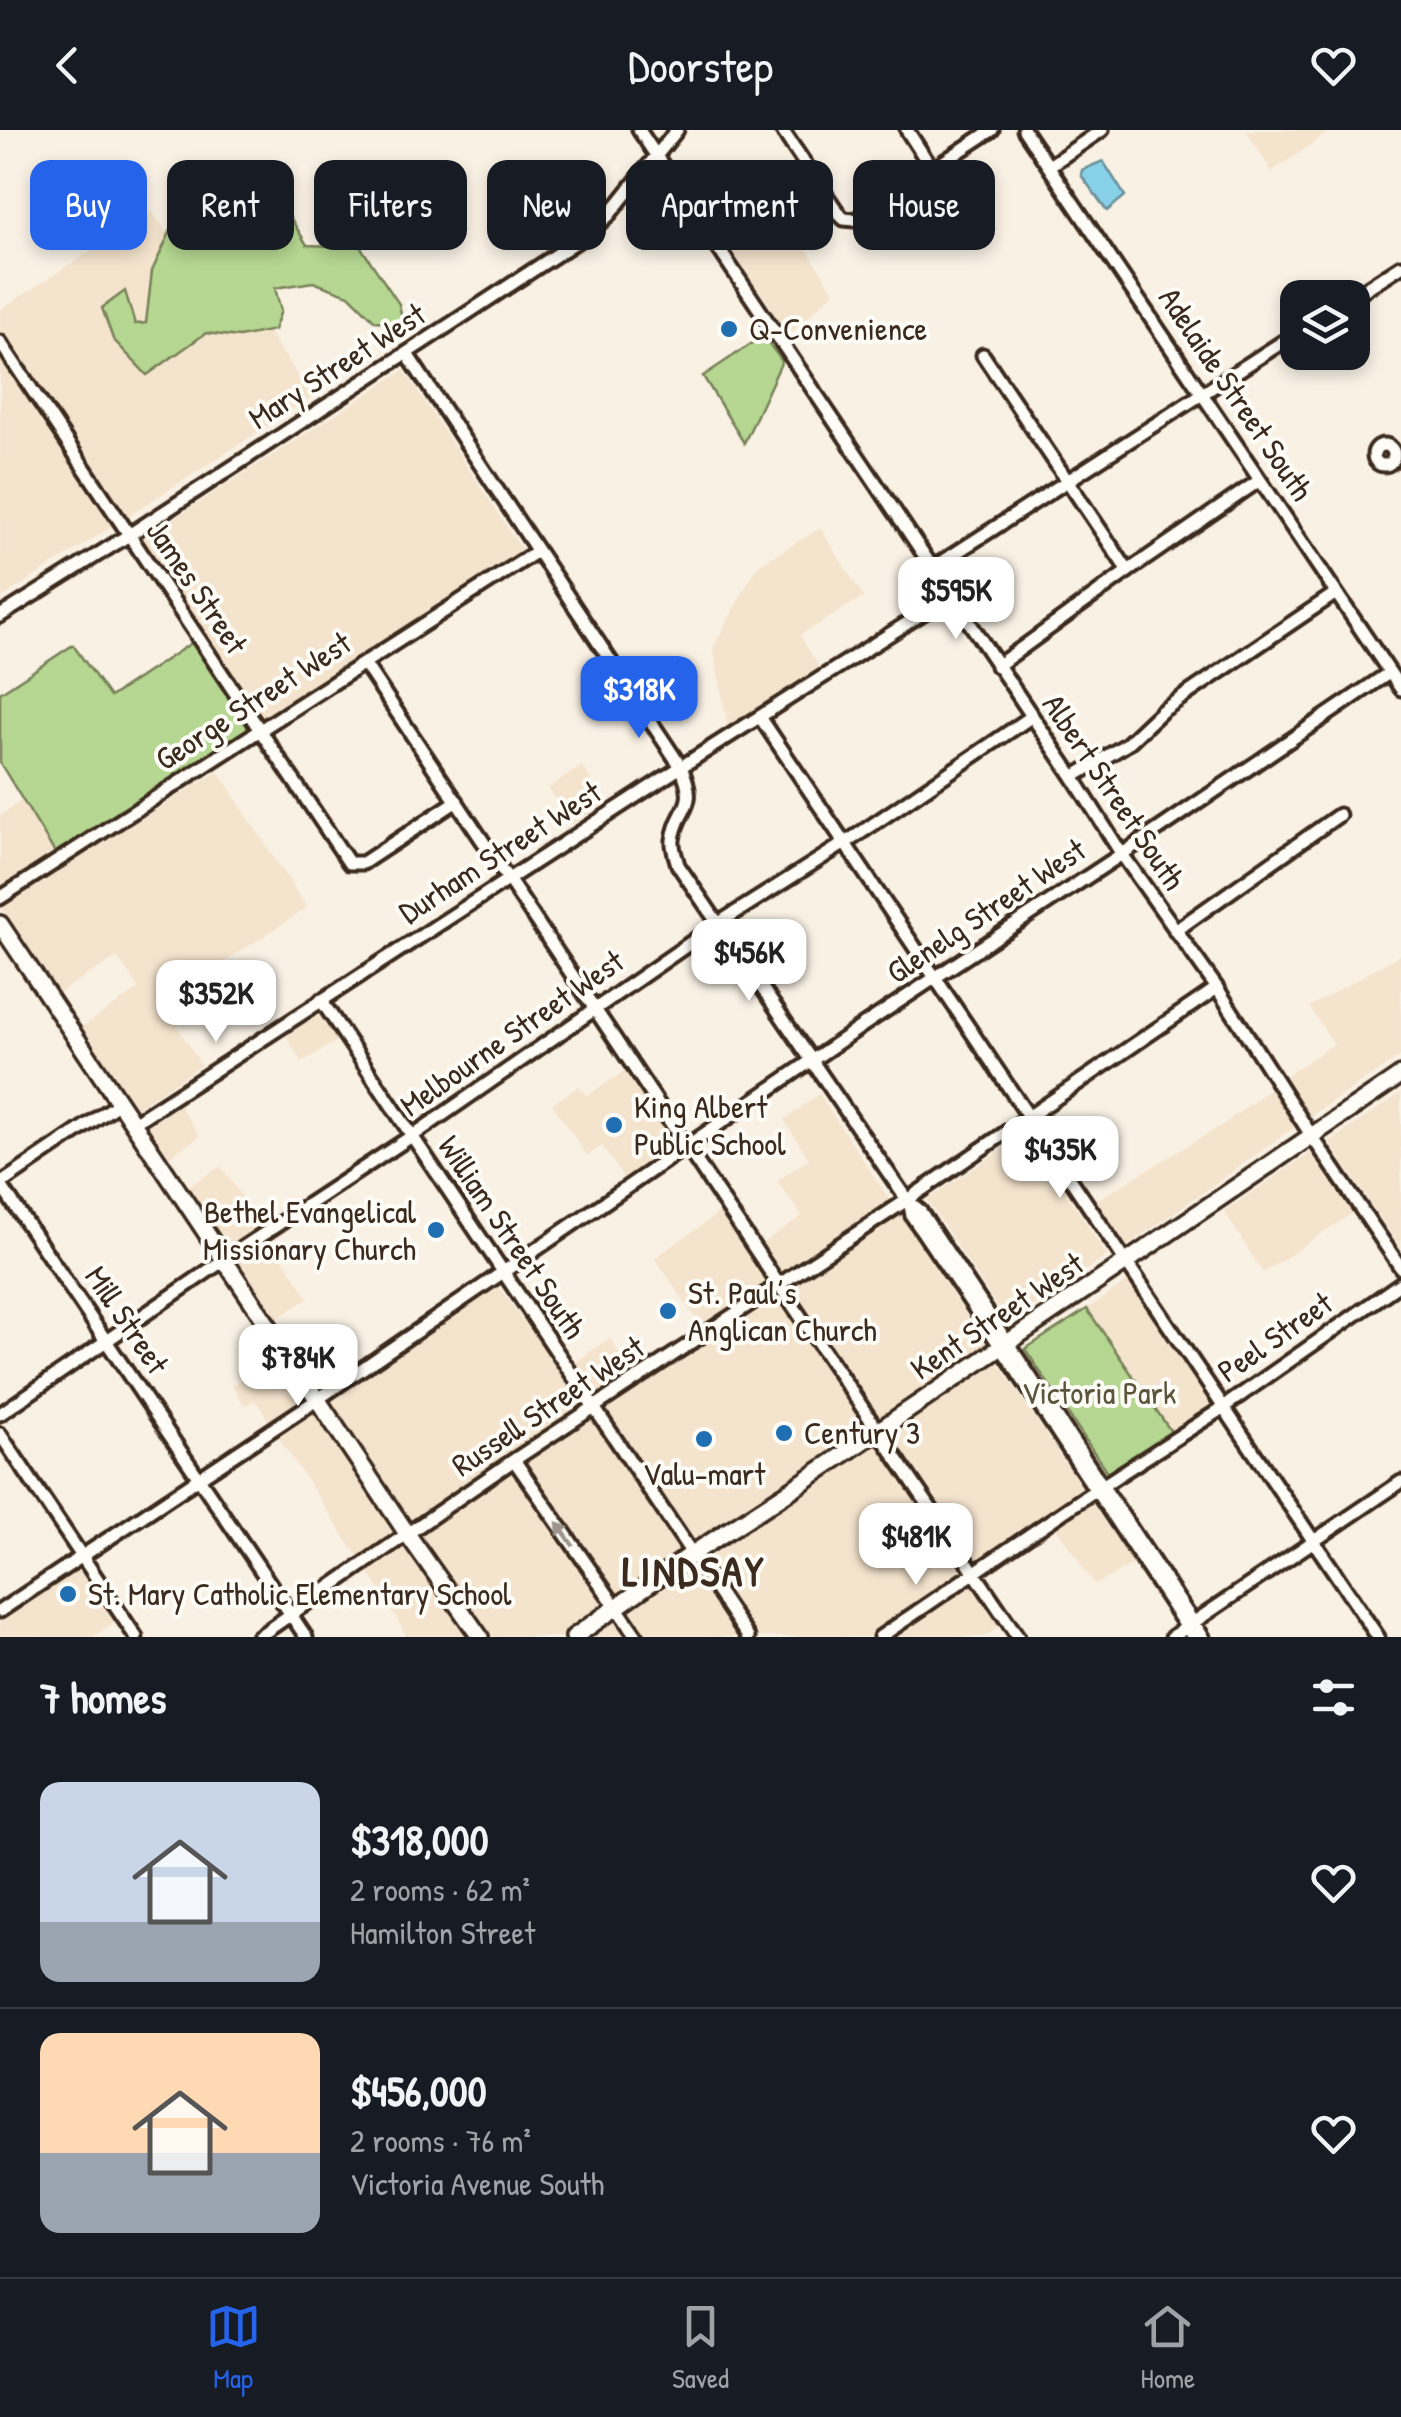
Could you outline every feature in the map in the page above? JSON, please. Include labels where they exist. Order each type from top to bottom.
[{"type":"main road","points":[[0,924],[480,1637]]},
{"type":"main road","name":"Kent Street West","points":[[574,1637],[1401,1074]]},
{"type":"street","name":"Albert Street South","points":[[639,130],[1401,1268]]},
{"type":"street","name":"Mary Street West","points":[[0,616],[582,238],[608,216],[677,130]]},
{"type":"street","points":[[782,130],[844,219],[853,220]]},
{"type":"street","points":[[906,130],[926,160]]},
{"type":"street","points":[[946,160],[992,130]]},
{"type":"street","name":"Adelaide Street South","points":[[1024,130],[1401,689]]},
{"type":"street","points":[[1049,166],[1102,130]]},
{"type":"street","points":[[1370,286],[1401,266]]},
{"type":"street","name":"James Street","points":[[0,342],[349,863],[363,863],[457,801]]},
{"type":"street","points":[[931,569],[1280,343]]},
{"type":"street","points":[[407,354],[682,767],[689,797],[674,834],[678,864],[908,1202],[920,1212],[1191,1629],[1203,1637]]},
{"type":"street","points":[[983,355],[1128,571]]},
{"type":"street","points":[[998,666],[1260,480]]},
{"type":"street","name":"George Street West","points":[[0,898],[536,552]]},
{"type":"street","points":[[1073,778],[1127,744],[1162,710],[1336,593]]},
{"type":"street","name":"Durham Street West","points":[[132,1124],[950,596]]},
{"type":"street","points":[[364,663],[1018,1637]]},
{"type":"street","name":"Glenelg Street West","points":[[0,1611],[1389,673]]},
{"type":"street","points":[[760,717],[1378,1637]]},
{"type":"street","name":"Melbourne Street West","points":[[0,1414],[411,1137],[719,923],[1031,717]]},
{"type":"street","points":[[1175,931],[1340,816]]},
{"type":"street","name":"Russell Street West","points":[[258,1637],[514,1460],[908,1202],[1217,988]]},
{"type":"street","name":"William Street South","points":[[321,1000],[748,1637]]},
{"type":"street","points":[[0,1184],[118,1104]]},
{"type":"street","name":"Mill Street","points":[[0,1184],[306,1637]]},
{"type":"street","name":"Peel Street","points":[[880,1637],[1401,1283]]},
{"type":"street","points":[[0,1434],[136,1637]]},
{"type":"street","points":[[514,1460],[637,1637]]},
{"type":"street","points":[[1172,1637],[1191,1629],[1401,1482]]},
{"type":"shaded area","points":[[1246,130],[1332,130],[1272,172]]},
{"type":"shaded area","points":[[152,211],[167,233],[167,250],[178,250],[226,320],[250,304],[312,397],[0,599],[0,310],[92,250],[147,250],[147,214]]},
{"type":"shaded area","points":[[732,250],[807,250],[834,292],[789,335]]},
{"type":"shaded area","points":[[404,370],[522,550],[255,725],[139,541]]},
{"type":"shaded area","points":[[820,528],[864,597],[800,635],[820,669],[728,726],[713,648],[757,566]]},
{"type":"shaded area","points":[[582,766],[606,803],[572,824],[548,788]]},
{"type":"shaded area","points":[[218,771],[307,908],[163,1002],[201,1065],[135,1109],[82,1027],[139,989],[117,957],[59,993],[0,907]]},
{"type":"shaded area","points":[[22,800],[55,853],[0,887],[0,816]]},
{"type":"shaded area","points":[[1401,954],[1401,1056],[1127,1246],[1095,1201],[1224,1124],[1334,1044],[1309,1007]]},
{"type":"shaded area","points":[[319,1014],[337,1041],[302,1062],[286,1036]]},
{"type":"shaded area","name":"King Albert Public School","points":[[625,1071],[675,1145],[624,1179],[602,1146],[587,1156],[552,1104],[579,1086],[587,1096]]},
{"type":"shaded area","points":[[1401,1093],[1401,1249],[1329,1142]]},
{"type":"shaded area","points":[[819,1094],[1133,1564],[1095,1585],[1056,1528],[986,1577],[1013,1617],[984,1637],[407,1637],[278,1437],[498,1286],[561,1372],[610,1338],[630,1372],[700,1325],[655,1258],[720,1212],[748,1253],[802,1216],[777,1181],[809,1159],[784,1120]]},
{"type":"shaded area","points":[[179,1105],[200,1136],[167,1158],[147,1127]]},
{"type":"shaded area","points":[[1027,1132],[1107,1256],[1008,1323],[927,1200]]},
{"type":"shaded area","points":[[1312,1152],[1354,1212],[1263,1273],[1224,1211]]},
{"type":"shaded area","points":[[221,1166],[260,1224],[228,1249],[187,1187]]},
{"type":"shaded area","points":[[271,1240],[309,1298],[276,1319],[238,1262]]},
{"type":"shaded area","points":[[1128,1281],[1215,1406],[1174,1436],[1087,1309]]},
{"type":"shaded area","points":[[277,1356],[301,1391],[301,1398],[269,1421],[256,1401],[244,1405],[232,1386]]},
{"type":"shaded area","name":"St. Mary Catholic Elementary School","points":[[79,1567],[114,1622],[93,1637],[0,1637],[0,1620]]},
{"type":"green space","points":[[294,224],[314,250],[363,250],[399,304],[403,323],[375,321],[349,295],[313,282],[275,288],[281,311],[274,330],[239,337],[206,333],[147,375],[113,339],[102,308],[125,291],[135,324],[146,323],[152,271],[167,239],[167,250],[294,250]]},
{"type":"green space","points":[[763,336],[782,361],[744,443],[703,376]]},
{"type":"green space","points":[[199,638],[255,725],[55,853],[0,763],[0,693],[73,645],[110,697]]},
{"type":"green space","name":"Victoria Park","points":[[1087,1309],[1174,1436],[1111,1478],[1025,1349]]},
{"type":"water","points":[[1103,161],[1125,196],[1107,211],[1081,175],[1082,170]]},
{"type":"place","name":"Q-Convenience","points":[[729,329]]},
{"type":"place","name":"King Albert Public School","points":[[614,1125]]},
{"type":"place","name":"Bethel Evangelical Missionary Church","points":[[436,1230]]},
{"type":"place","name":"St. Paul’s Anglican Church","points":[[668,1311]]},
{"type":"place","name":"Century 3","points":[[784,1433]]},
{"type":"place","name":"Valu-mart","points":[[704,1439]]},
{"type":"place","name":"St. Mary Catholic Elementary School","points":[[68,1594]]},
{"type":"district","name":"LINDSAY","points":[[694,1571]]}]
